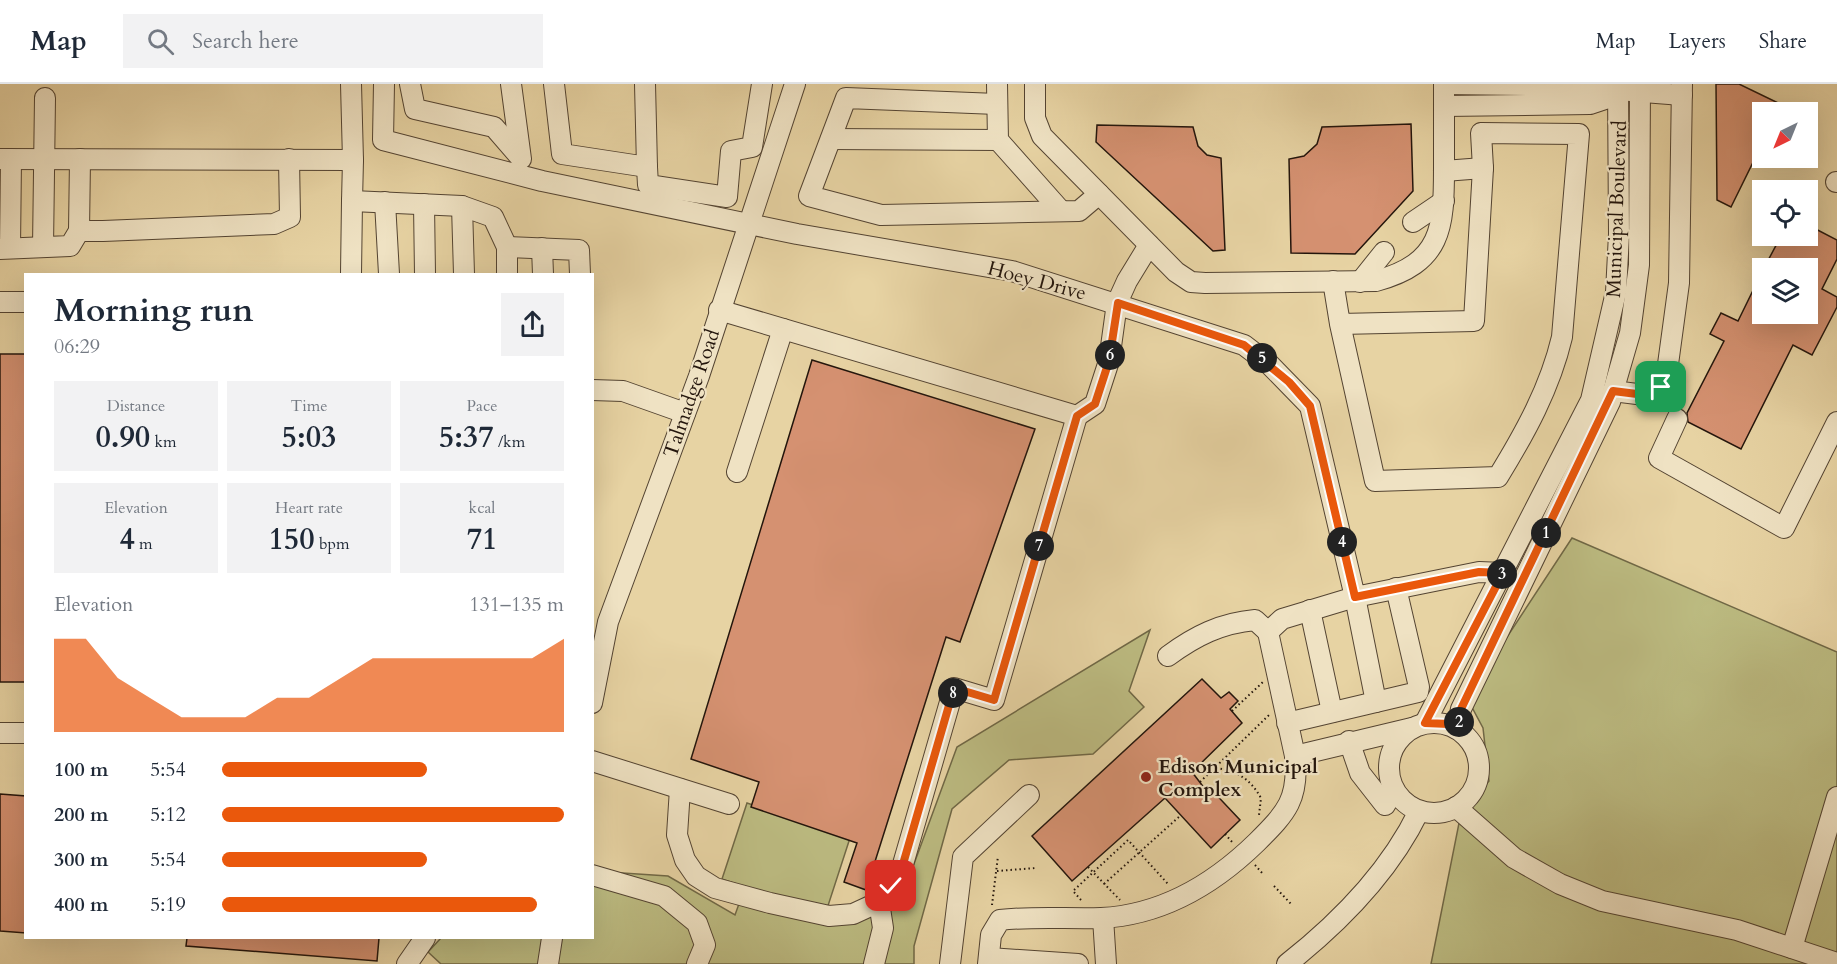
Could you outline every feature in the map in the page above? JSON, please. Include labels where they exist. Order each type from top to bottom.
[{"type":"street","points":[[351,84],[353,160],[351,273]]},
{"type":"street","name":"Hoey Drive","points":[[384,84],[383,140],[522,167],[749,224],[1012,271],[1244,345],[1289,382],[1310,406],[1355,597],[1376,702]]},
{"type":"street","points":[[410,84],[415,109],[494,127],[522,167]]},
{"type":"street","points":[[511,84],[522,167]]},
{"type":"street","points":[[554,84],[562,153],[647,167]]},
{"type":"street","points":[[645,84],[648,185],[727,198],[731,151],[752,147],[762,84]]},
{"type":"street","name":"Talmadge Road","points":[[594,693],[608,622],[685,414],[795,84]]},
{"type":"street","points":[[1035,84],[1035,118],[1042,136],[1176,272],[1191,282],[1360,282],[1397,275],[1420,262],[1439,235],[1444,201],[1444,84],[1682,89],[1679,283],[1666,379],[1655,391],[1645,395],[1613,391]]},
{"type":"street","points":[[1444,106],[1590,104],[1608,98],[1618,87]]},
{"type":"street","name":"Municipal Boulevard","points":[[1419,725],[1503,573],[1591,400],[1605,349],[1618,269],[1618,87]]},
{"type":"street","name":"Municipal Boulevard","points":[[1457,729],[1461,709],[1613,391],[1630,333],[1639,265],[1640,88]]},
{"type":"street","points":[[1061,211],[998,140],[997,94],[846,98],[809,196],[880,215],[1079,211],[1099,194]]},
{"type":"street","points":[[43,247],[46,159],[45,99]]},
{"type":"street","points":[[1333,281],[1340,324],[1376,481],[1498,477],[1520,441],[1555,368],[1562,337],[1579,134],[1481,134],[1483,168],[1474,321],[1340,324]]},
{"type":"street","points":[[831,138],[998,140]]},
{"type":"street","points":[[80,159],[79,231],[70,246],[5,248],[5,159],[80,159],[289,159],[353,160]]},
{"type":"street","points":[[79,231],[274,224],[290,217],[289,159]]},
{"type":"street","points":[[1444,171],[1483,168]]},
{"type":"street","points":[[352,201],[462,206],[493,217],[507,247],[507,273]]},
{"type":"street","points":[[1413,222],[1444,201]]},
{"type":"street","points":[[386,202],[389,273]]},
{"type":"street","points":[[424,204],[425,273]]},
{"type":"street","points":[[462,206],[464,273]]},
{"type":"street","points":[[680,789],[677,836],[685,860],[696,876],[716,888],[829,916],[853,914],[879,902],[901,871],[954,688],[994,700],[1077,416],[1095,404],[1109,361],[1118,303],[1127,281],[1149,244]]},
{"type":"street","points":[[507,247],[579,250],[580,273]]},
{"type":"street","points":[[542,248],[543,273]]},
{"type":"street","points":[[1360,282],[1384,252]]},
{"type":"street","points":[[0,302],[24,302]]},
{"type":"street","points":[[719,310],[1077,416]]},
{"type":"street","points":[[737,472],[783,329]]},
{"type":"street","points":[[594,390],[623,391],[685,414]]},
{"type":"street","points":[[1677,418],[1659,458],[1784,528],[1835,431]]},
{"type":"street","points":[[1268,633],[1282,619],[1355,597],[1479,572],[1503,573]]},
{"type":"street","points":[[1280,717],[1332,712],[1418,692],[1419,687],[1396,588]]},
{"type":"street","points":[[1310,610],[1332,712]]},
{"type":"street","points":[[1078,964],[988,961],[991,935],[1000,920],[1103,918],[1169,903],[1190,894],[1239,859],[1282,815],[1292,800],[1297,781],[1295,756],[1280,717],[1268,633],[1255,621],[1239,622],[1212,629],[1188,641],[1168,656]]},
{"type":"street","points":[[1295,756],[1419,725],[1449,724],[1474,746],[1479,764],[1475,787],[1467,799],[1456,807],[1442,812],[1419,811],[1403,801],[1394,790],[1389,771],[1390,757],[1401,736],[1419,725]]},
{"type":"street","points":[[0,733],[24,733]]},
{"type":"street","points":[[1349,741],[1360,773],[1385,805],[1394,790]]},
{"type":"street","points":[[594,762],[729,804]]},
{"type":"street","points":[[950,964],[963,857],[1029,795]]},
{"type":"street","points":[[1792,948],[1837,797]]},
{"type":"street","points":[[1456,807],[1514,858],[1560,884],[1602,901],[1737,930],[1837,963]]},
{"type":"street","points":[[1287,964],[1327,929],[1371,883],[1405,840],[1419,811]]},
{"type":"street","points":[[594,876],[664,896],[697,923],[705,945],[697,964]]},
{"type":"street","points":[[874,964],[883,928],[879,902]]},
{"type":"street","points":[[1103,918],[1106,964]]},
{"type":"street","points":[[407,964],[424,939]]},
{"type":"street","points":[[548,964],[552,939]]},
{"type":"path","points":[[1232,711],[1265,680]]},
{"type":"path","points":[[1200,782],[1280,717]]},
{"type":"path","points":[[1215,768],[1233,771],[1249,782],[1262,801],[1258,817]]},
{"type":"path","points":[[1104,884],[1181,815]]},
{"type":"path","points":[[1225,834],[1238,847]]},
{"type":"path","points":[[1081,900],[1073,891],[1128,840],[1174,891]]},
{"type":"path","points":[[993,900],[998,856]]},
{"type":"path","points":[[1250,861],[1263,874]]},
{"type":"path","points":[[1088,867],[1122,905]]},
{"type":"path","points":[[997,870],[1036,868]]},
{"type":"path","points":[[1274,886],[1292,904]]},
{"type":"shaded area","points":[[1572,538],[1837,652],[1837,964],[1431,964],[1461,813],[1489,781],[1483,728],[1467,698]]},
{"type":"shaded area","points":[[1150,630],[1129,691],[1144,707],[1093,754],[1009,760],[952,809],[914,946],[914,964],[441,964],[428,952],[440,939],[594,939],[594,871],[668,876],[735,915],[745,887],[722,879],[747,803],[850,838],[823,921],[907,883],[957,747]]},
{"type":"building","points":[[1716,84],[1739,84],[1776,102],[1752,102],[1752,164],[1731,207],[1717,200]]},
{"type":"building","points":[[1411,124],[1413,191],[1355,254],[1291,253],[1289,159],[1304,156],[1317,144],[1322,127]]},
{"type":"building","points":[[1097,125],[1193,127],[1198,146],[1207,155],[1221,158],[1225,250],[1213,251],[1096,142]]},
{"type":"building","points":[[1818,230],[1837,240],[1837,259],[1822,289],[1837,297],[1837,307],[1812,355],[1793,345],[1741,449],[1688,422],[1687,413],[1724,341],[1710,334],[1721,313],[1738,321],[1752,292],[1752,324],[1818,324],[1818,258],[1769,258],[1776,246],[1818,246]]},
{"type":"building","points":[[0,354],[24,354],[24,682],[0,682]]},
{"type":"building","points":[[812,360],[1035,429],[960,642],[946,637],[866,890],[844,882],[857,843],[751,807],[759,782],[691,759]]},
{"type":"building","name":"Edison Municipal Complex","points":[[1202,679],[1221,698],[1229,692],[1238,701],[1230,709],[1242,723],[1192,772],[1205,789],[1208,786],[1240,820],[1211,848],[1165,798],[1072,881],[1032,836]]},
{"type":"building","points":[[0,794],[24,796],[24,933],[0,931]]},
{"type":"building","points":[[187,939],[379,939],[377,961],[186,946]]},
{"type":"place","name":"Edison Municipal Complex","points":[[1146,777]]},
{"type":"route","points":[[891,886],[901,871],[954,688],[994,700],[1077,416],[1095,404],[1109,361],[1118,303],[1244,345],[1289,382],[1310,406],[1355,597],[1479,572],[1503,573],[1425,723],[1449,724],[1457,729],[1461,709],[1610,402],[1613,391],[1645,395],[1661,387]]}]
